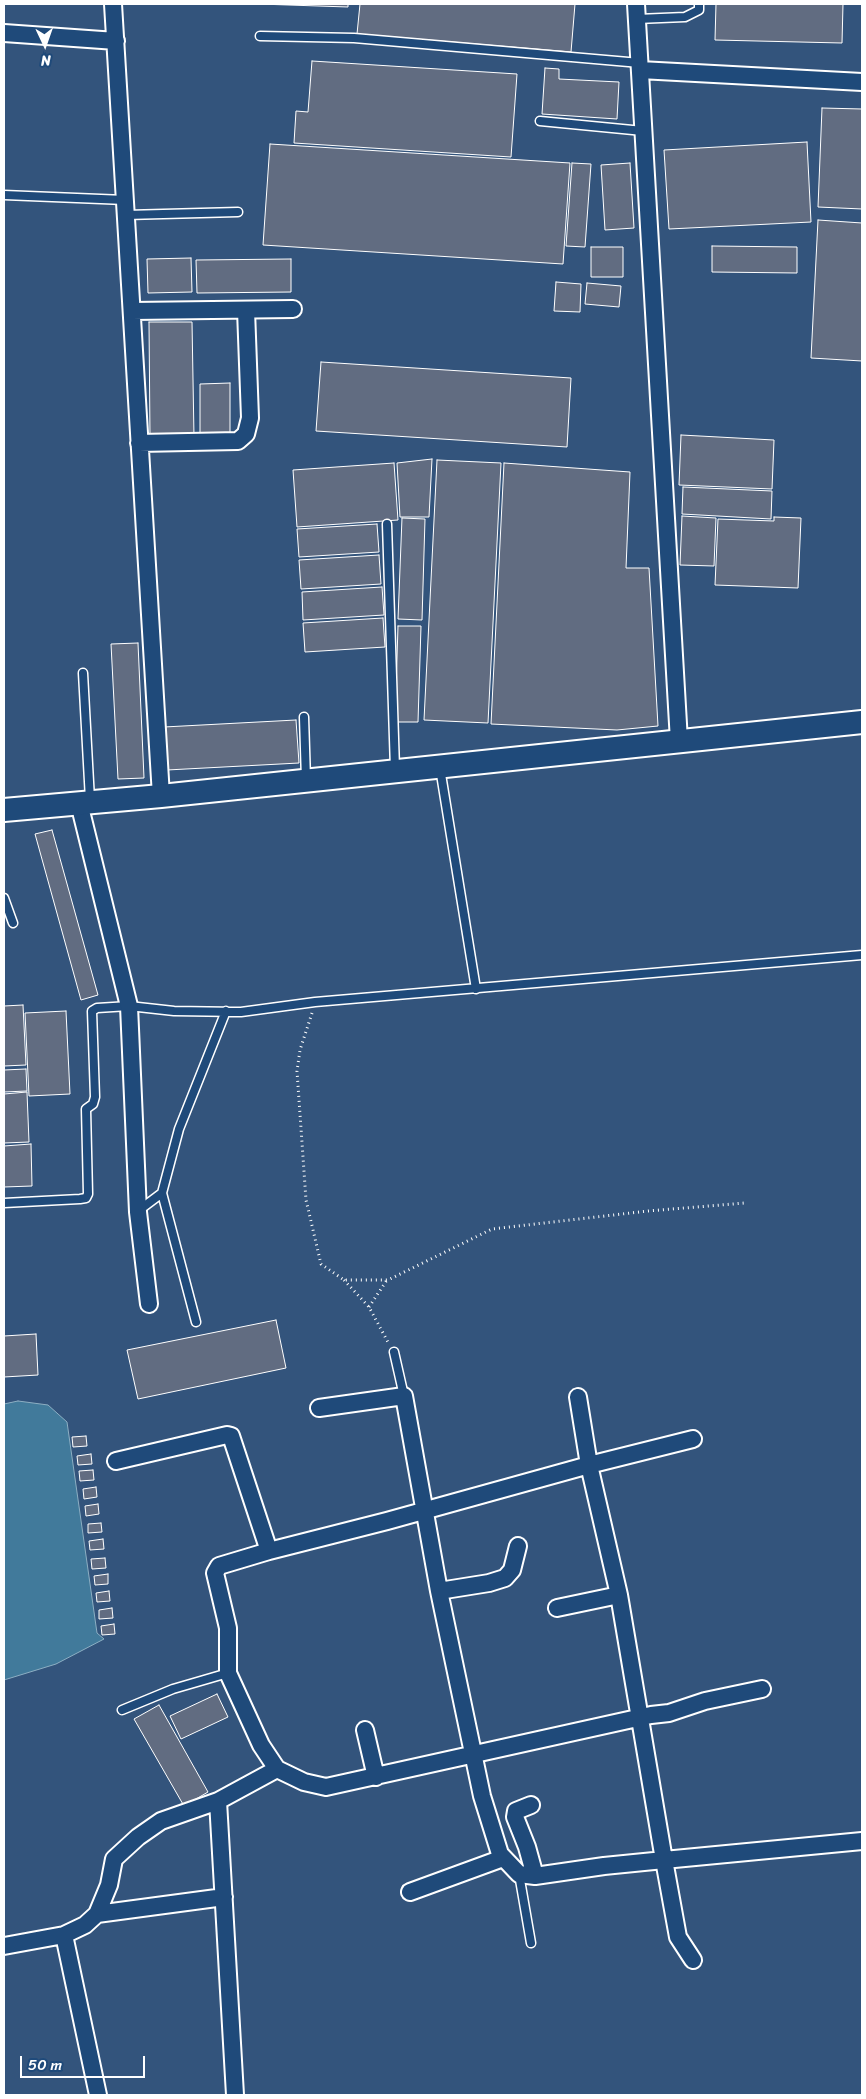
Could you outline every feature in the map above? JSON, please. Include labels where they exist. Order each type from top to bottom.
[{"type":"street","points":[[113,4],[161,796]]},
{"type":"street","points":[[637,11],[680,741]]},
{"type":"street","points":[[4,33],[116,41]]},
{"type":"street","points":[[640,67],[862,82]]},
{"type":"street","points":[[132,311],[292,309]]},
{"type":"street","points":[[139,442],[238,441],[246,434],[250,418],[246,310]]},
{"type":"street","points":[[4,810],[161,796],[862,722]]},
{"type":"street","points":[[84,803],[129,1006],[138,1212],[149,1304]]},
{"type":"street","points":[[319,1408],[404,1396],[439,1591],[482,1796],[500,1854],[519,1874],[536,1876],[604,1866],[862,1840]]},
{"type":"street","points":[[578,1397],[589,1465],[619,1595],[678,1937],[693,1960]]},
{"type":"street","points":[[116,1461],[226,1435],[232,1436],[268,1551]]},
{"type":"street","points":[[693,1439],[268,1551],[219,1566],[215,1573],[228,1628],[228,1672],[261,1745],[277,1769],[304,1782],[326,1787],[376,1777],[473,1753],[640,1717],[669,1713],[705,1701],[762,1689]]},
{"type":"street","points":[[439,1591],[489,1584],[505,1578],[512,1570],[518,1546]]},
{"type":"street","points":[[557,1608],[619,1595]]},
{"type":"street","points":[[364,1730],[376,1777]]},
{"type":"street","points":[[4,1946],[64,1935],[85,1925],[97,1914],[110,1885],[114,1859],[138,1837],[161,1821],[218,1801],[277,1769]]},
{"type":"street","points":[[218,1801],[236,2095]]},
{"type":"street","points":[[531,1805],[516,1810],[515,1817],[536,1876]]},
{"type":"street","points":[[410,1892],[503,1858]]},
{"type":"street","points":[[97,1914],[224,1896]]},
{"type":"street","points":[[64,1935],[98,2095]]},
{"type":"lane","points":[[637,11],[685,17],[699,10],[699,4]]},
{"type":"lane","points":[[260,36],[354,38],[640,67]]},
{"type":"lane","points":[[540,121],[643,131]]},
{"type":"lane","points":[[4,195],[126,207],[238,212]]},
{"type":"lane","points":[[387,524],[395,771]]},
{"type":"lane","points":[[83,673],[84,803]]},
{"type":"lane","points":[[304,717],[306,780]]},
{"type":"lane","points":[[440,766],[476,988]]},
{"type":"lane","points":[[4,898],[13,923]]},
{"type":"lane","points":[[4,1203],[86,1198],[88,1194],[86,1109],[93,1104],[95,1097],[92,1011],[104,1007],[129,1006],[174,1011],[241,1012],[315,1002],[862,954]]},
{"type":"lane","points":[[196,1322],[162,1193],[179,1129],[226,1011]]},
{"type":"lane","points":[[138,1212],[162,1193]]},
{"type":"lane","points":[[394,1352],[404,1396]]},
{"type":"lane","points":[[122,1710],[173,1689],[228,1672]]},
{"type":"lane","points":[[519,1874],[531,1943]]},
{"type":"path","points":[[315,1002],[300,1050],[297,1071],[306,1200],[321,1264],[344,1280],[369,1307],[389,1344]]},
{"type":"path","points":[[344,1280],[388,1280],[492,1229],[648,1211],[745,1203]]},
{"type":"path","points":[[369,1307],[388,1280]]},
{"type":"water","points":[[18,1401],[48,1405],[67,1422],[97,1633],[104,1639],[56,1664],[4,1680],[4,1404]]},
{"type":"building","points":[[259,4],[348,4],[348,7]]},
{"type":"building","points":[[360,4],[575,4],[571,52],[357,34]]},
{"type":"building","points":[[716,4],[843,4],[842,43],[715,40]]},
{"type":"building","points":[[312,61],[517,74],[511,157],[294,143],[296,111],[308,112]]},
{"type":"building","points":[[545,68],[559,69],[559,79],[619,82],[617,119],[542,114]]},
{"type":"building","points":[[822,108],[862,109],[862,209],[818,207]]},
{"type":"building","points":[[807,142],[811,222],[669,229],[664,150]]},
{"type":"building","points":[[270,144],[570,163],[563,264],[263,245]]},
{"type":"building","points":[[572,163],[591,164],[585,247],[566,246]]},
{"type":"building","points":[[630,163],[634,228],[605,230],[601,165]]},
{"type":"building","points":[[818,220],[862,223],[862,361],[811,358]]},
{"type":"building","points":[[712,246],[797,247],[797,273],[712,272]]},
{"type":"building","points":[[591,247],[623,247],[623,277],[591,277]]},
{"type":"building","points":[[191,258],[192,292],[148,293],[147,259]]},
{"type":"building","points":[[291,259],[291,292],[197,293],[196,260]]},
{"type":"building","points":[[556,282],[581,284],[580,312],[554,311]]},
{"type":"building","points":[[587,283],[621,286],[619,307],[585,304]]},
{"type":"building","points":[[149,322],[192,322],[194,437],[150,437]]},
{"type":"building","points":[[321,362],[571,378],[567,447],[316,431]]},
{"type":"building","points":[[230,383],[230,436],[200,437],[200,384]]},
{"type":"building","points":[[681,435],[774,440],[772,489],[679,485]]},
{"type":"building","points":[[432,459],[429,517],[400,517],[397,463]]},
{"type":"building","points":[[437,460],[501,463],[488,723],[424,720]]},
{"type":"building","points":[[394,463],[398,520],[297,527],[293,470]]},
{"type":"building","points":[[504,463],[630,472],[626,568],[649,568],[658,726],[617,730],[491,724]]},
{"type":"building","points":[[683,487],[772,491],[771,519],[682,514]]},
{"type":"building","points":[[682,516],[716,518],[714,566],[680,565]]},
{"type":"building","points":[[774,517],[801,518],[798,588],[715,585],[718,519],[774,521]]},
{"type":"building","points":[[402,518],[425,519],[422,620],[398,619]]},
{"type":"building","points":[[377,524],[379,552],[299,557],[297,529]]},
{"type":"building","points":[[379,555],[381,584],[301,589],[299,560]]},
{"type":"building","points":[[382,587],[384,615],[303,620],[302,592]]},
{"type":"building","points":[[383,618],[385,647],[305,652],[303,623]]},
{"type":"building","points":[[398,626],[421,626],[418,722],[395,722]]},
{"type":"building","points":[[138,643],[144,778],[118,779],[111,644]]},
{"type":"building","points":[[296,720],[299,763],[167,770],[164,727]]},
{"type":"building","points":[[52,830],[98,995],[81,1000],[35,834]]},
{"type":"building","points":[[23,1005],[26,1065],[4,1066],[4,1006]]},
{"type":"building","points":[[66,1011],[70,1094],[29,1096],[25,1013]]},
{"type":"building","points":[[26,1069],[27,1091],[4,1092],[4,1070]]},
{"type":"building","points":[[27,1092],[29,1142],[4,1143],[4,1094]]},
{"type":"building","points":[[31,1144],[32,1186],[4,1187],[4,1146]]},
{"type":"building","points":[[276,1320],[286,1368],[138,1399],[127,1350]]},
{"type":"building","points":[[36,1334],[38,1375],[4,1377],[4,1336]]},
{"type":"building","points":[[86,1436],[87,1446],[73,1447],[72,1437]]},
{"type":"building","points":[[91,1454],[92,1464],[78,1465],[77,1456]]},
{"type":"building","points":[[93,1470],[94,1480],[80,1481],[79,1471]]},
{"type":"building","points":[[96,1487],[97,1497],[84,1499],[83,1489]]},
{"type":"building","points":[[98,1504],[99,1514],[86,1516],[85,1506]]},
{"type":"building","points":[[101,1523],[102,1532],[88,1533],[88,1524]]},
{"type":"building","points":[[103,1539],[104,1549],[90,1550],[89,1541]]},
{"type":"building","points":[[105,1558],[106,1568],[92,1569],[91,1559]]},
{"type":"building","points":[[108,1574],[108,1584],[95,1585],[94,1576]]},
{"type":"building","points":[[109,1591],[110,1601],[97,1602],[96,1593]]},
{"type":"building","points":[[112,1608],[113,1618],[99,1619],[99,1610]]},
{"type":"building","points":[[114,1624],[115,1634],[102,1635],[101,1626]]},
{"type":"building","points":[[217,1694],[228,1717],[181,1739],[170,1716]]},
{"type":"building","points":[[159,1705],[208,1792],[184,1806],[134,1719]]}]
